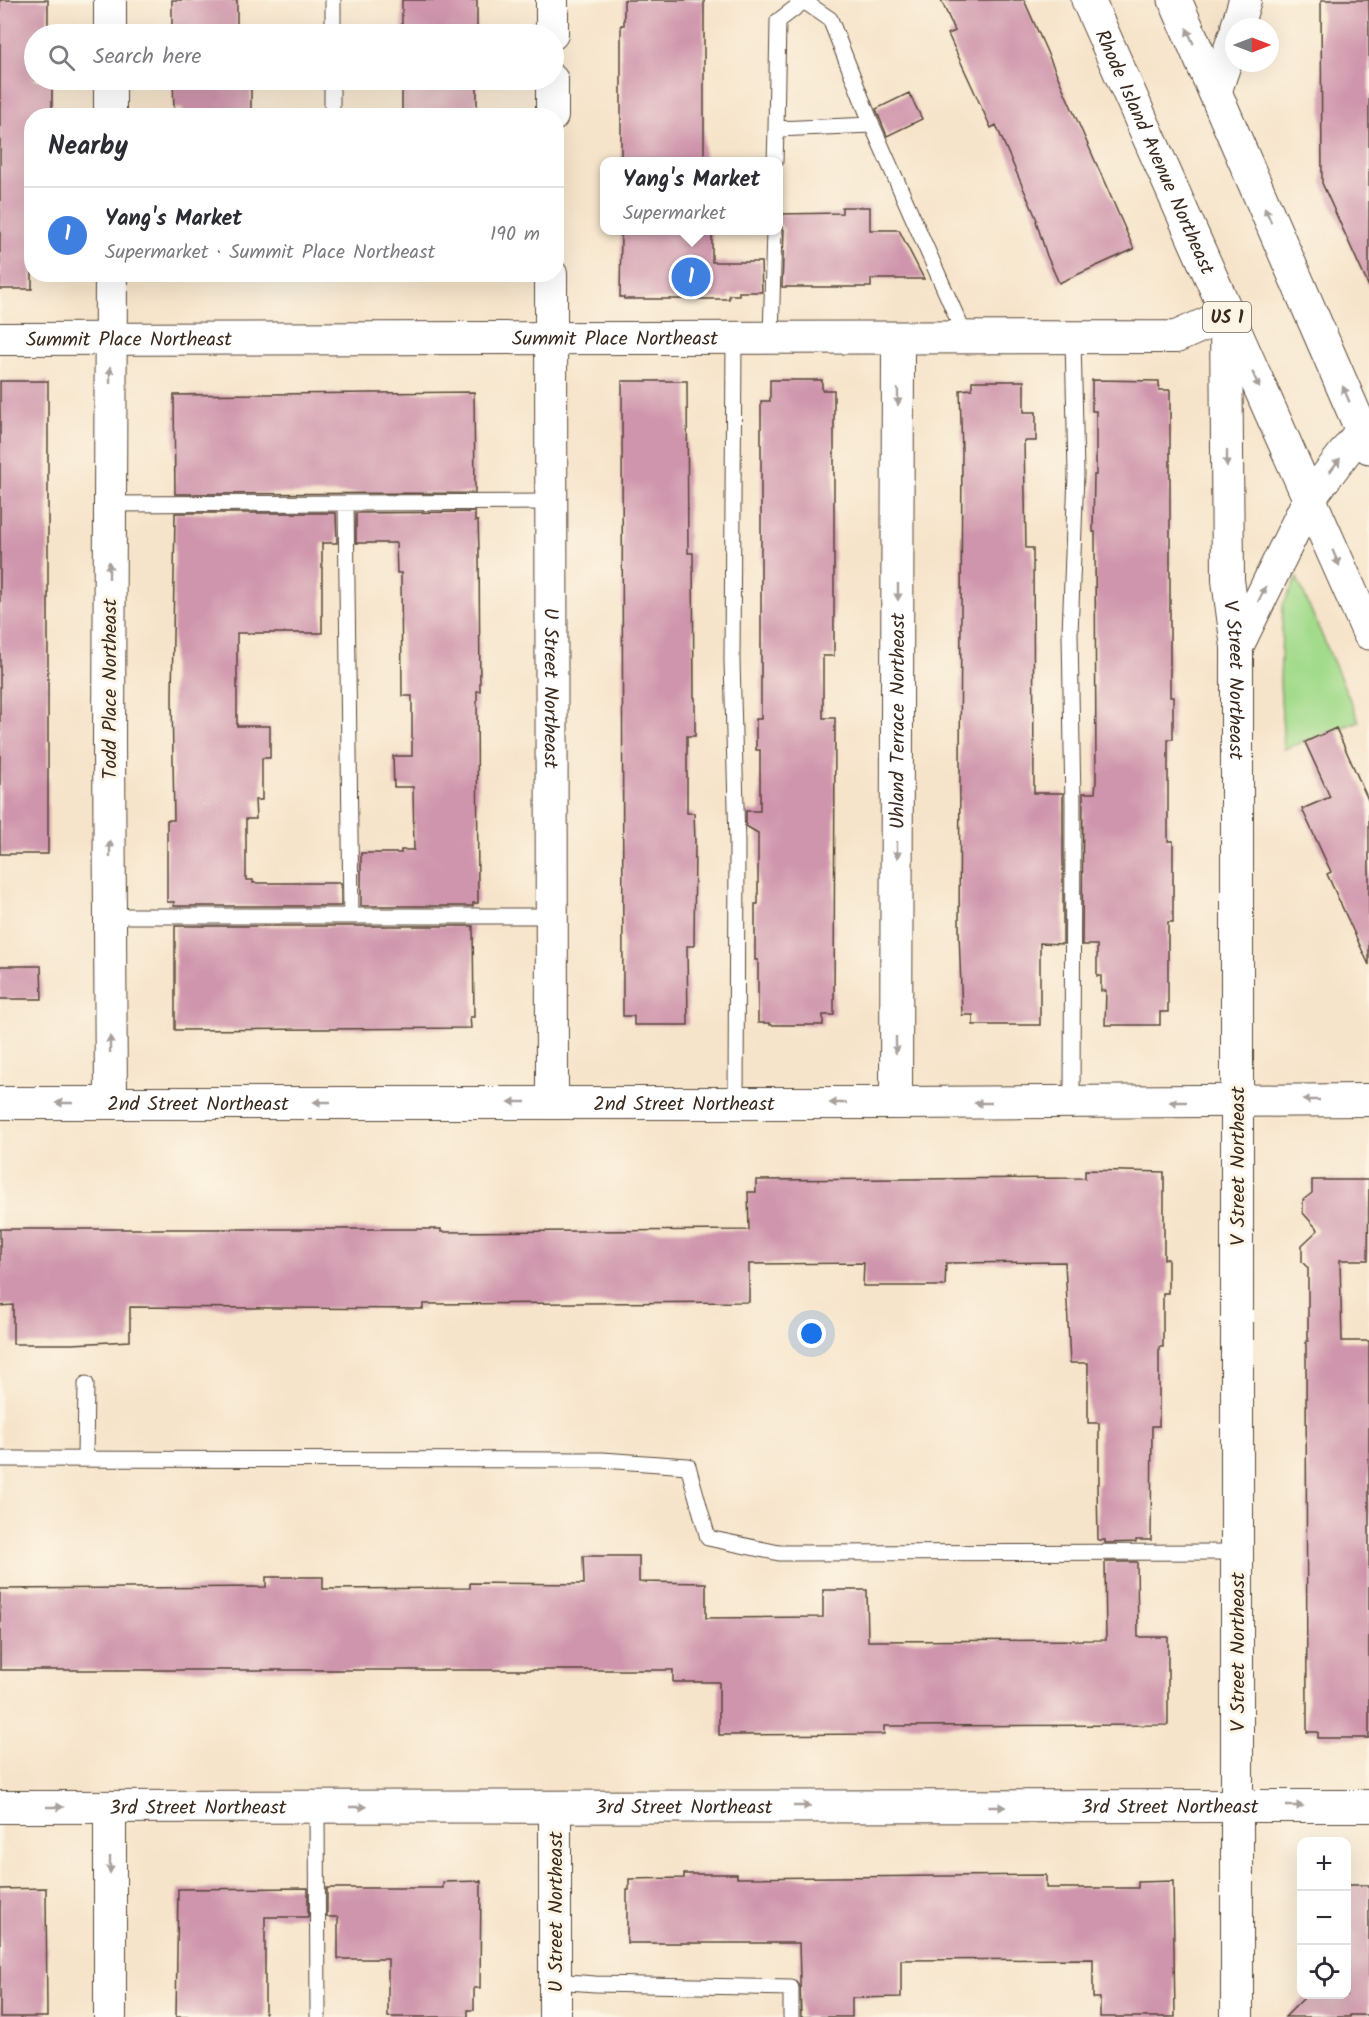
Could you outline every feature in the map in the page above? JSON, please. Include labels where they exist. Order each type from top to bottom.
[{"type":"main road","name":"Rhode Island Avenue Northeast","points":[[1088,0],[1369,633]]},
{"type":"main road","points":[[1175,0],[1365,439]]},
{"type":"street","points":[[110,0],[110,24]]},
{"type":"street","points":[[552,0],[552,24]]},
{"type":"street","points":[[1240,18],[1245,0]]},
{"type":"street","points":[[1215,93],[1225,64]]},
{"type":"street","points":[[110,90],[111,108]]},
{"type":"street","points":[[552,90],[552,108]]},
{"type":"street","name":"Todd Place Northeast","points":[[111,282],[111,1103]]},
{"type":"street","name":"U Street Northeast","points":[[551,282],[552,1102]]},
{"type":"street","name":"Summit Place Northeast","points":[[0,339],[1176,337],[1226,315]]},
{"type":"street","name":"V Street Northeast","points":[[1226,315],[1228,580],[1237,647],[1238,2017]]},
{"type":"street","name":"Uhland Terrace Northeast","points":[[896,1103],[898,339]]},
{"type":"street","points":[[1237,647],[1309,499],[1365,439]]},
{"type":"street","name":"2nd Street Northeast","points":[[0,1103],[896,1103],[1369,1100]]},
{"type":"street","name":"3rd Street Northeast","points":[[0,1807],[1369,1806]]},
{"type":"street","points":[[110,1807],[110,2017]]},
{"type":"street","name":"U Street Northeast","points":[[555,1807],[555,2017]]},
{"type":"lane","points":[[333,0],[333,24]]},
{"type":"lane","points":[[775,157],[778,21],[802,1],[830,19],[872,125],[966,338]]},
{"type":"lane","points":[[332,90],[332,108]]},
{"type":"lane","points":[[776,129],[872,125]]},
{"type":"lane","points":[[771,338],[774,235]]},
{"type":"lane","points":[[734,338],[732,661],[737,843],[736,1103]]},
{"type":"lane","points":[[1072,1102],[1073,804],[1070,634],[1076,474],[1074,338]]},
{"type":"lane","points":[[110,504],[552,502]]},
{"type":"lane","points":[[346,503],[351,916]]},
{"type":"lane","points":[[110,916],[552,916]]},
{"type":"lane","points":[[85,1459],[86,1384]]},
{"type":"lane","points":[[0,1459],[602,1460],[688,1466],[708,1538],[779,1553],[1237,1552]]},
{"type":"lane","points":[[317,1807],[318,2017]]},
{"type":"lane","points":[[555,1980],[596,1984],[791,1988],[791,2017]]},
{"type":"green space","points":[[1297,578],[1359,721],[1284,749],[1280,682],[1283,605]]},
{"type":"building","points":[[0,0],[48,0],[48,24],[24,24],[24,90],[52,90],[52,108],[24,108],[24,282],[32,282],[32,289],[0,289]]},
{"type":"building","points":[[172,0],[237,0],[237,24],[172,24]]},
{"type":"building","points":[[402,0],[477,0],[477,24],[402,24]]},
{"type":"building","points":[[624,0],[704,0],[704,157],[621,157],[621,25],[624,25]]},
{"type":"building","points":[[941,0],[1024,0],[1134,249],[1059,283],[1047,256],[1037,220],[996,125],[991,128],[948,34],[955,31]]},
{"type":"building","points":[[1321,0],[1369,0],[1369,287],[1322,183]]},
{"type":"building","points":[[173,90],[251,90],[251,108],[174,108]]},
{"type":"building","points":[[402,90],[477,90],[477,108],[402,108]]},
{"type":"building","points":[[909,93],[922,119],[887,136],[876,109]]},
{"type":"building","points":[[842,207],[870,207],[870,230],[899,230],[924,279],[871,279],[871,287],[782,287],[783,214],[842,213]]},
{"type":"building","points":[[621,235],[712,235],[712,262],[761,262],[762,292],[739,292],[739,295],[729,295],[729,299],[624,299],[620,297]]},
{"type":"building","points":[[770,380],[822,380],[822,390],[834,390],[834,656],[823,656],[823,718],[835,718],[834,1015],[823,1015],[823,1025],[758,1023],[755,904],[758,904],[758,833],[746,826],[746,811],[760,811],[760,750],[756,750],[756,719],[761,719],[761,401],[770,401]]},
{"type":"building","points":[[1092,380],[1159,381],[1159,390],[1170,390],[1170,697],[1173,697],[1173,739],[1168,739],[1168,841],[1173,841],[1173,922],[1168,922],[1168,1012],[1160,1012],[1160,1025],[1105,1025],[1106,991],[1101,991],[1101,976],[1097,976],[1097,945],[1082,945],[1083,793],[1095,793],[1096,781],[1095,532],[1093,532],[1096,411],[1092,411]]},
{"type":"building","points":[[0,381],[48,381],[48,854],[0,854]]},
{"type":"building","points":[[622,381],[687,381],[688,553],[693,553],[695,698],[695,736],[687,736],[687,813],[694,813],[695,842],[694,946],[687,946],[688,1025],[634,1025],[634,1016],[623,1016]]},
{"type":"building","points":[[972,381],[1024,381],[1024,412],[1036,412],[1036,441],[1024,441],[1026,548],[1033,548],[1034,793],[1063,793],[1063,944],[1040,943],[1040,1025],[973,1025],[973,1015],[962,1015],[959,932],[962,452],[960,390],[972,389]]},
{"type":"building","points":[[474,392],[475,493],[175,494],[174,395]]},
{"type":"building","points":[[475,512],[475,521],[478,521],[479,550],[478,903],[473,903],[473,906],[361,906],[361,853],[401,853],[401,850],[414,850],[413,787],[394,787],[393,756],[412,756],[412,696],[402,696],[401,573],[397,573],[396,543],[356,543],[356,513]]},
{"type":"building","points":[[175,513],[336,513],[337,543],[322,543],[322,633],[237,633],[237,726],[270,726],[270,758],[262,758],[262,800],[255,800],[256,819],[246,819],[246,880],[253,880],[253,883],[341,883],[341,906],[174,906],[174,902],[167,902],[167,820],[174,820],[172,697]]},
{"type":"building","points":[[1336,728],[1369,802],[1369,965],[1327,874],[1331,872],[1302,809],[1330,797],[1305,742]]},
{"type":"building","points":[[175,926],[473,926],[474,1017],[470,1017],[471,1028],[175,1030]]},
{"type":"building","points":[[0,966],[41,966],[42,999],[0,999]]},
{"type":"building","points":[[1085,1170],[1164,1172],[1164,1259],[1168,1259],[1168,1293],[1163,1293],[1163,1347],[1159,1347],[1159,1426],[1152,1426],[1151,1540],[1105,1543],[1105,1540],[1098,1540],[1099,1423],[1088,1423],[1088,1363],[1070,1363],[1065,1262],[946,1263],[945,1286],[863,1286],[864,1263],[749,1264],[749,1302],[423,1304],[423,1309],[130,1307],[130,1341],[72,1344],[13,1344],[13,1305],[0,1306],[0,1229],[441,1229],[441,1232],[749,1230],[748,1192],[756,1192],[756,1180],[1085,1178]]},
{"type":"building","points":[[1312,1180],[1369,1180],[1368,1260],[1340,1260],[1342,1341],[1369,1341],[1369,1738],[1318,1738],[1318,1732],[1307,1732],[1306,1341],[1308,1341],[1308,1268],[1302,1262],[1302,1245],[1318,1230],[1303,1213],[1303,1200],[1312,1193]]},
{"type":"building","points":[[583,1556],[639,1556],[639,1582],[706,1583],[706,1618],[823,1617],[823,1590],[867,1590],[868,1641],[1106,1640],[1105,1562],[1137,1562],[1138,1637],[1168,1637],[1168,1725],[884,1726],[884,1734],[719,1735],[719,1682],[673,1682],[673,1670],[0,1670],[0,1589],[266,1587],[266,1577],[323,1577],[323,1589],[470,1588],[470,1583],[584,1584]]},
{"type":"building","points":[[684,1874],[737,1874],[737,1878],[1046,1875],[1046,1888],[1138,1888],[1138,1882],[1173,1881],[1175,2017],[1100,2017],[1100,1998],[1093,1998],[1093,1959],[901,1960],[901,1997],[852,1998],[852,2017],[801,2017],[799,1943],[627,1943],[629,1879],[684,1878]]},
{"type":"building","points":[[481,1881],[480,1988],[474,1988],[474,2010],[468,2010],[468,2017],[388,2017],[388,1959],[338,1959],[338,1917],[327,1917],[327,1888],[443,1888],[443,1882]]},
{"type":"building","points":[[1351,1885],[1369,1885],[1369,2015],[1285,2017],[1303,1999],[1351,1999]]},
{"type":"building","points":[[46,1888],[47,2017],[0,2017],[0,1889]]},
{"type":"building","points":[[308,1888],[308,1917],[265,1917],[265,2017],[176,2017],[178,1889]]},
{"type":"place","name":"Yang's Market","points":[[691,277]]}]
